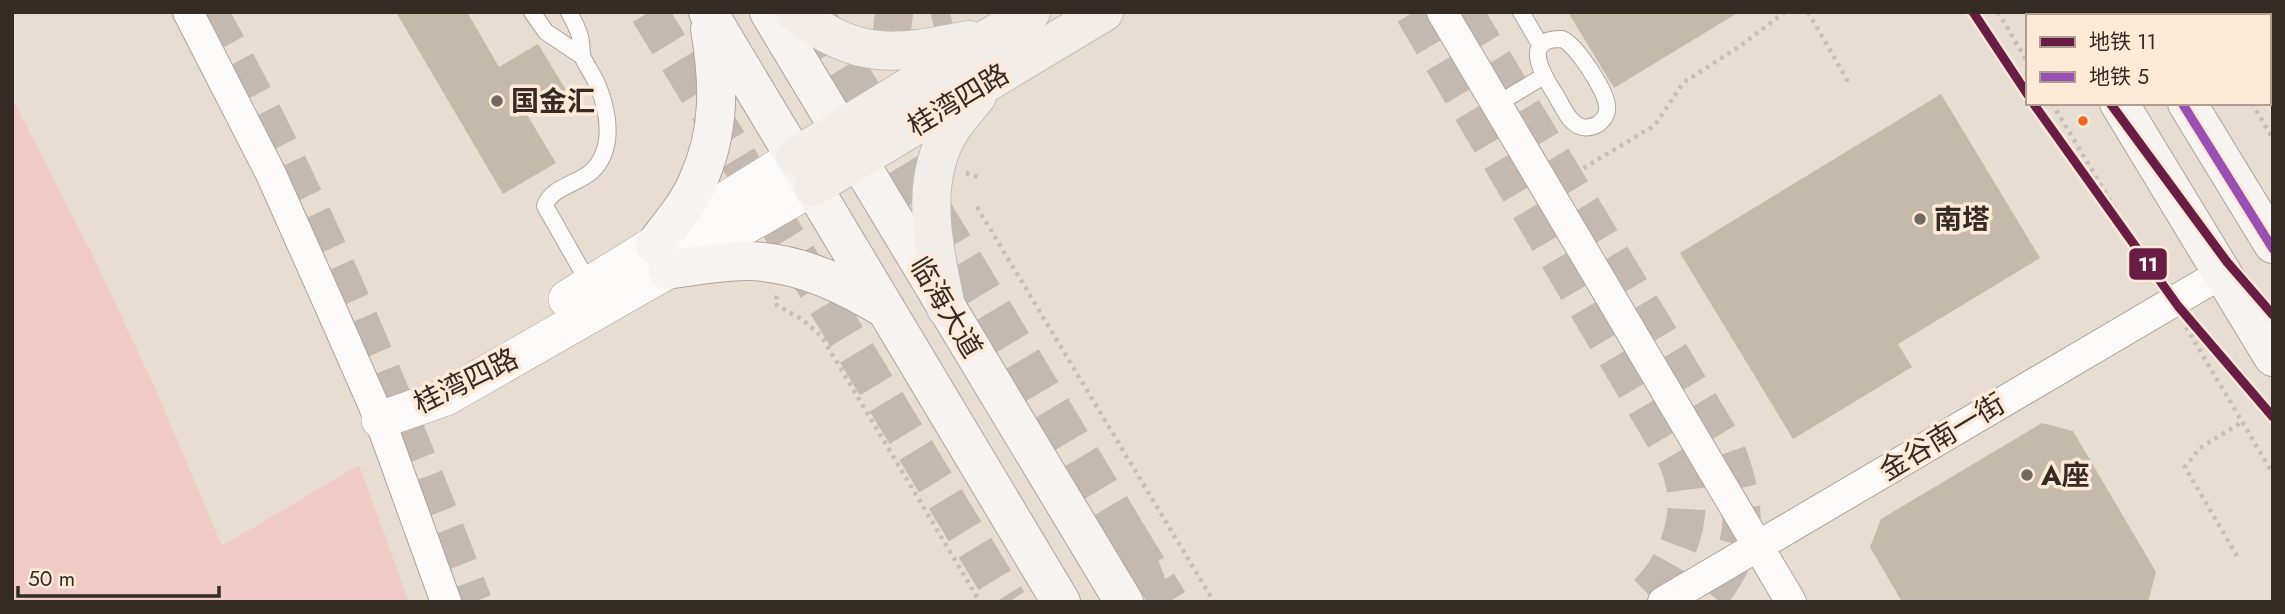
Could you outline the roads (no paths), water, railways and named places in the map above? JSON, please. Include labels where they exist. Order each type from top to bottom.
[{"type":"main road","name":"临海大道","points":[[769,12],[1124,602]]},
{"type":"main road","points":[[794,12],[836,38],[869,50],[898,52],[995,35]]},
{"type":"main road","name":"桂湾四路","points":[[849,145],[995,35],[1031,12]]},
{"type":"main road","name":"桂湾四路","points":[[804,172],[849,145],[1008,70],[1104,12]]},
{"type":"main road","name":"临海大道","points":[[708,13],[1061,602]]},
{"type":"main road","points":[[708,13],[716,63],[718,103],[711,143],[697,183],[681,211],[661,257],[711,263],[750,261],[787,267],[823,277],[857,292],[887,310]]},
{"type":"main road","points":[[946,308],[931,224],[932,190],[938,159],[952,127],[978,96],[1008,70]]},
{"type":"main road","points":[[2120,105],[2273,357]]},
{"type":"main road","points":[[2189,105],[2272,241]]},
{"type":"street","points":[[188,12],[271,174],[380,420],[446,602]]},
{"type":"street","points":[[1442,12],[1791,602]]},
{"type":"street","name":"桂湾四路","points":[[380,420],[446,397],[661,257],[804,172]]},
{"type":"street","name":"桂湾四路","points":[[380,420],[432,378],[590,285],[661,257]]},
{"type":"street","name":"金谷南一街","points":[[1664,602],[2221,273]]},
{"type":"lane","points":[[532,12],[546,32],[582,56]]},
{"type":"lane","points":[[569,12],[579,32],[582,56],[602,97],[608,121],[606,145],[603,156],[589,173],[550,197],[545,206],[590,285]]},
{"type":"lane","points":[[1521,12],[1541,46]]},
{"type":"lane","points":[[1557,39],[1572,45],[1604,96],[1607,110],[1602,121],[1590,127],[1577,125],[1568,116],[1538,62],[1541,46],[1557,39]]},
{"type":"lane","points":[[1497,104],[1544,76]]},
{"type":"tunnel","points":[[209,12],[318,228],[383,376],[473,602]]},
{"type":"tunnel","points":[[649,12],[1008,602]]},
{"type":"tunnel","points":[[875,12],[924,18],[950,12]]},
{"type":"tunnel","points":[[1414,12],[1677,459],[1687,501],[1682,534],[1677,550],[1660,579],[1638,602]]},
{"type":"tunnel","points":[[1464,12],[1724,444],[1738,489],[1741,527],[1731,563],[1705,602]]},
{"type":"tunnel","points":[[817,17],[1128,535],[1154,602]]},
{"type":"tunnel","points":[[1128,535],[1169,602]]},
{"type":"metro line","name":"11","points":[[1973,12],[2026,92]]},
{"type":"metro line","name":"11","points":[[2034,105],[2178,306],[2273,417]]},
{"type":"metro line","name":"11","points":[[2111,105],[2227,262],[2273,315]]},
{"type":"metro line","name":"5","points":[[2183,105],[2273,249]]},
{"type":"place","name":"国金汇","points":[[497,101]]},
{"type":"place","name":"南塔","points":[[1920,219]]},
{"type":"place","name":"A座","points":[[2027,475]]}]
